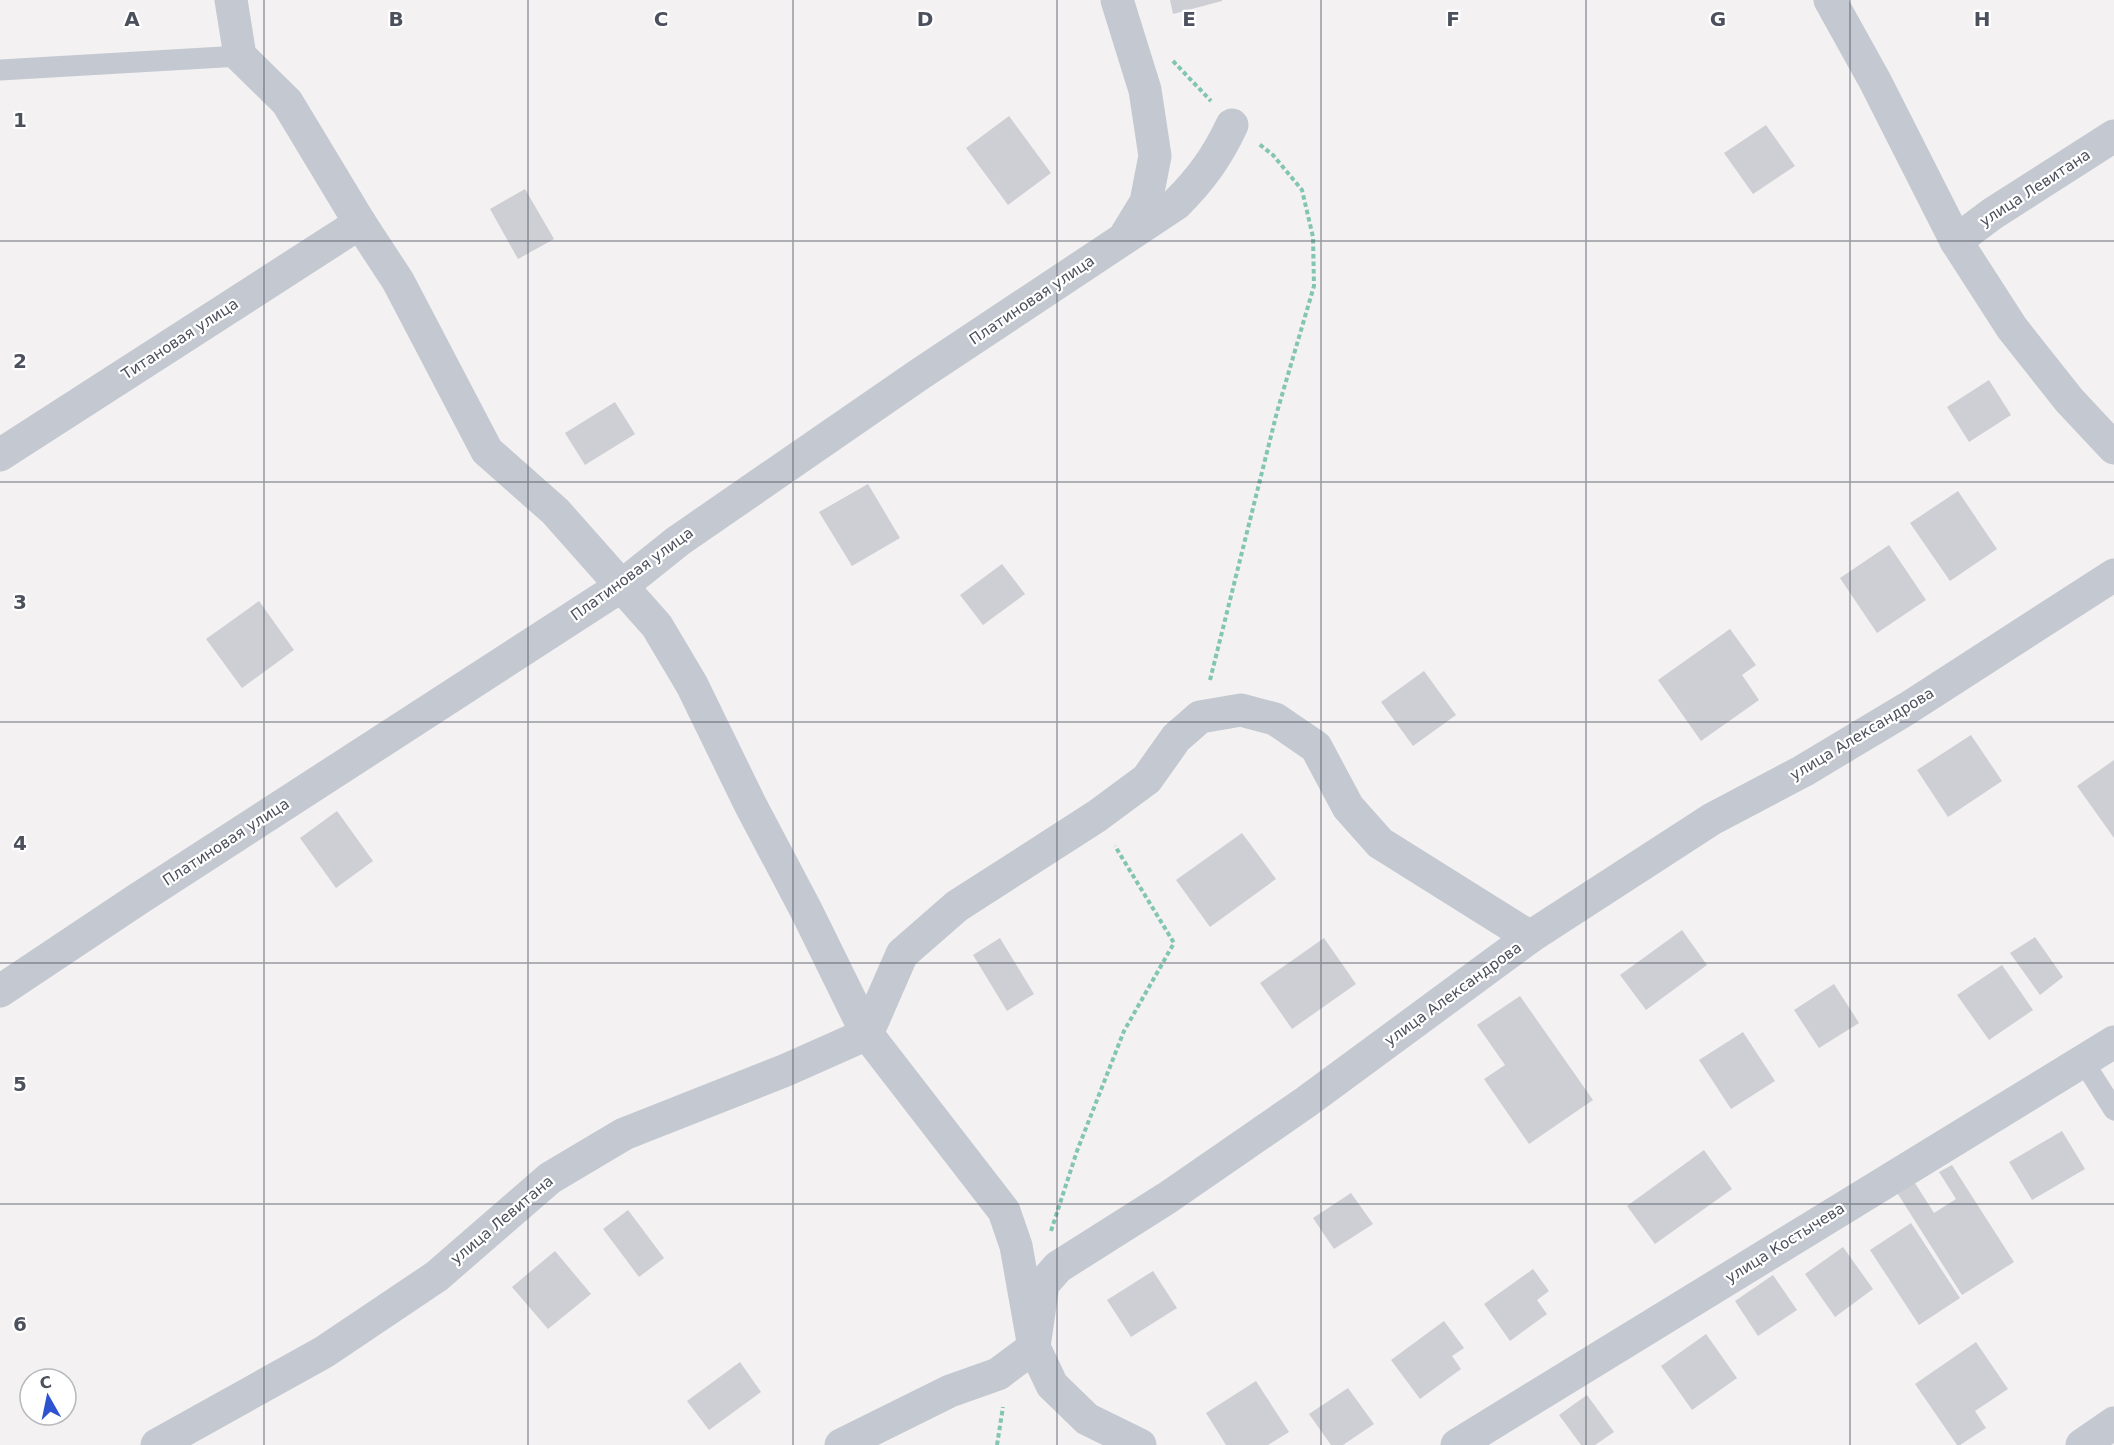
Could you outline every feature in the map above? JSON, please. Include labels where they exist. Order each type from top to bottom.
[{"type":"street","points":[[231,0],[240,56],[287,102],[398,281],[487,451],[555,511],[657,626],[692,685],[867,1034],[1004,1211],[1016,1246],[1034,1347],[1052,1385],[1086,1419],[1140,1445]]},
{"type":"street","points":[[1117,0],[1145,90],[1155,156],[1146,202],[1123,239]]},
{"type":"street","points":[[1830,0],[1875,81],[1956,241],[2019,337],[2069,400],[2114,448]]},
{"type":"street","name":"Платиновая улица","points":[[0,991],[622,585],[678,541],[920,374],[1176,204],[1197,183],[1218,154],[1232,125]]},
{"type":"street","name":"улица Левитана","points":[[1956,241],[1992,214],[2114,136]]},
{"type":"street","name":"Титановая улица","points":[[0,455],[360,223]]},
{"type":"street","name":"улица Александрова","points":[[1034,1347],[1043,1284],[1058,1267],[1167,1198],[1306,1102],[1530,937],[1712,819],[1803,771],[1898,714],[2114,576]]},
{"type":"street","points":[[867,1034],[902,954],[957,906],[1097,816],[1147,780],[1176,738],[1200,717],[1241,710],[1275,719],[1316,747],[1348,807],[1380,843],[1530,937]]},
{"type":"street","name":"улица Левитана","points":[[157,1445],[324,1352],[437,1276],[550,1178],[624,1134],[786,1070],[867,1034]]},
{"type":"street","name":"улица Костычева","points":[[1457,1445],[2114,1042]]},
{"type":"street","points":[[841,1445],[950,1391],[998,1374],[1034,1347]]},
{"type":"street","points":[[2082,1445],[2114,1423]]},
{"type":"lane","points":[[0,70],[240,56]]},
{"type":"lane","points":[[2083,1061],[2114,1110]]},
{"type":"path","points":[[1169,57],[1232,125],[1273,155],[1302,189],[1313,237],[1314,286],[1277,412],[1200,717]]},
{"type":"path","points":[[1049,1236],[1077,1151],[1124,1031],[1174,943],[1097,816]]},
{"type":"path","points":[[997,1445],[1004,1402]]},
{"type":"building","points":[[1170,0],[1222,0],[1222,1],[1173,14]]},
{"type":"building","points":[[1009,116],[1051,173],[1008,205],[966,148]]},
{"type":"building","points":[[1766,125],[1795,166],[1753,194],[1724,153]]},
{"type":"building","points":[[525,189],[554,239],[518,259],[490,209]]},
{"type":"building","points":[[1989,380],[2011,415],[1969,442],[1947,407]]},
{"type":"building","points":[[615,402],[635,434],[585,465],[565,433]]},
{"type":"building","points":[[868,484],[900,538],[852,566],[819,512]]},
{"type":"building","points":[[1958,491],[1997,549],[1950,581],[1910,523]]},
{"type":"building","points":[[1889,545],[1926,600],[1877,633],[1840,578]]},
{"type":"building","points":[[1002,564],[1025,594],[983,625],[960,595]]},
{"type":"building","points":[[259,601],[294,650],[242,688],[206,639]]},
{"type":"building","points":[[1730,629],[1756,665],[1742,675],[1759,700],[1701,741],[1658,680]]},
{"type":"building","points":[[1424,671],[1456,715],[1413,746],[1381,702]]},
{"type":"building","points":[[1971,735],[2002,781],[1948,817],[1917,770]]},
{"type":"building","points":[[2114,760],[2114,838],[2077,786]]},
{"type":"building","points":[[337,811],[373,861],[336,888],[300,838]]},
{"type":"building","points":[[1242,833],[1276,879],[1210,927],[1176,880]]},
{"type":"building","points":[[1682,930],[1707,965],[1646,1010],[1620,975]]},
{"type":"building","points":[[2035,937],[2063,977],[2040,995],[2010,953]]},
{"type":"building","points":[[1000,938],[1034,994],[1007,1011],[973,955]]},
{"type":"building","points":[[1324,938],[1356,984],[1292,1029],[1260,983]]},
{"type":"building","points":[[2002,965],[2033,1010],[1989,1040],[1957,995]]},
{"type":"building","points":[[1834,984],[1859,1023],[1819,1048],[1794,1010]]},
{"type":"building","points":[[1520,996],[1593,1100],[1529,1144],[1484,1079],[1505,1065],[1477,1025]]},
{"type":"building","points":[[1743,1032],[1775,1081],[1731,1109],[1699,1060]]},
{"type":"building","points":[[2062,1131],[2085,1169],[2032,1200],[2009,1162]]},
{"type":"building","points":[[1704,1150],[1732,1189],[1655,1244],[1627,1206]]},
{"type":"building","points":[[1952,1165],[2014,1262],[1962,1295],[1896,1191],[1913,1180],[1934,1213],[1956,1199],[1939,1172]]},
{"type":"building","points":[[1351,1193],[1373,1224],[1334,1249],[1313,1218]]},
{"type":"building","points":[[628,1210],[664,1258],[639,1277],[603,1229]]},
{"type":"building","points":[[1911,1223],[1960,1298],[1919,1325],[1870,1250]]},
{"type":"building","points":[[1843,1247],[1873,1289],[1835,1317],[1805,1274]]},
{"type":"building","points":[[555,1251],[591,1294],[548,1329],[512,1287]]},
{"type":"building","points":[[1533,1269],[1549,1291],[1537,1300],[1547,1314],[1510,1341],[1484,1304]]},
{"type":"building","points":[[1153,1271],[1177,1308],[1131,1337],[1107,1300]]},
{"type":"building","points":[[1773,1275],[1797,1310],[1758,1336],[1735,1301]]},
{"type":"building","points":[[1444,1321],[1464,1348],[1452,1356],[1461,1369],[1420,1399],[1391,1360]]},
{"type":"building","points":[[1706,1334],[1737,1378],[1692,1410],[1661,1366]]},
{"type":"building","points":[[1976,1342],[2008,1389],[1975,1411],[1986,1428],[1957,1445],[1915,1384]]},
{"type":"building","points":[[740,1362],[761,1392],[709,1430],[687,1401]]},
{"type":"building","points":[[1256,1381],[1289,1432],[1268,1445],[1226,1445],[1206,1413]]},
{"type":"building","points":[[1348,1388],[1374,1424],[1343,1445],[1331,1445],[1309,1414]]},
{"type":"building","points":[[1587,1395],[1614,1432],[1595,1445],[1581,1445],[1559,1415]]}]
